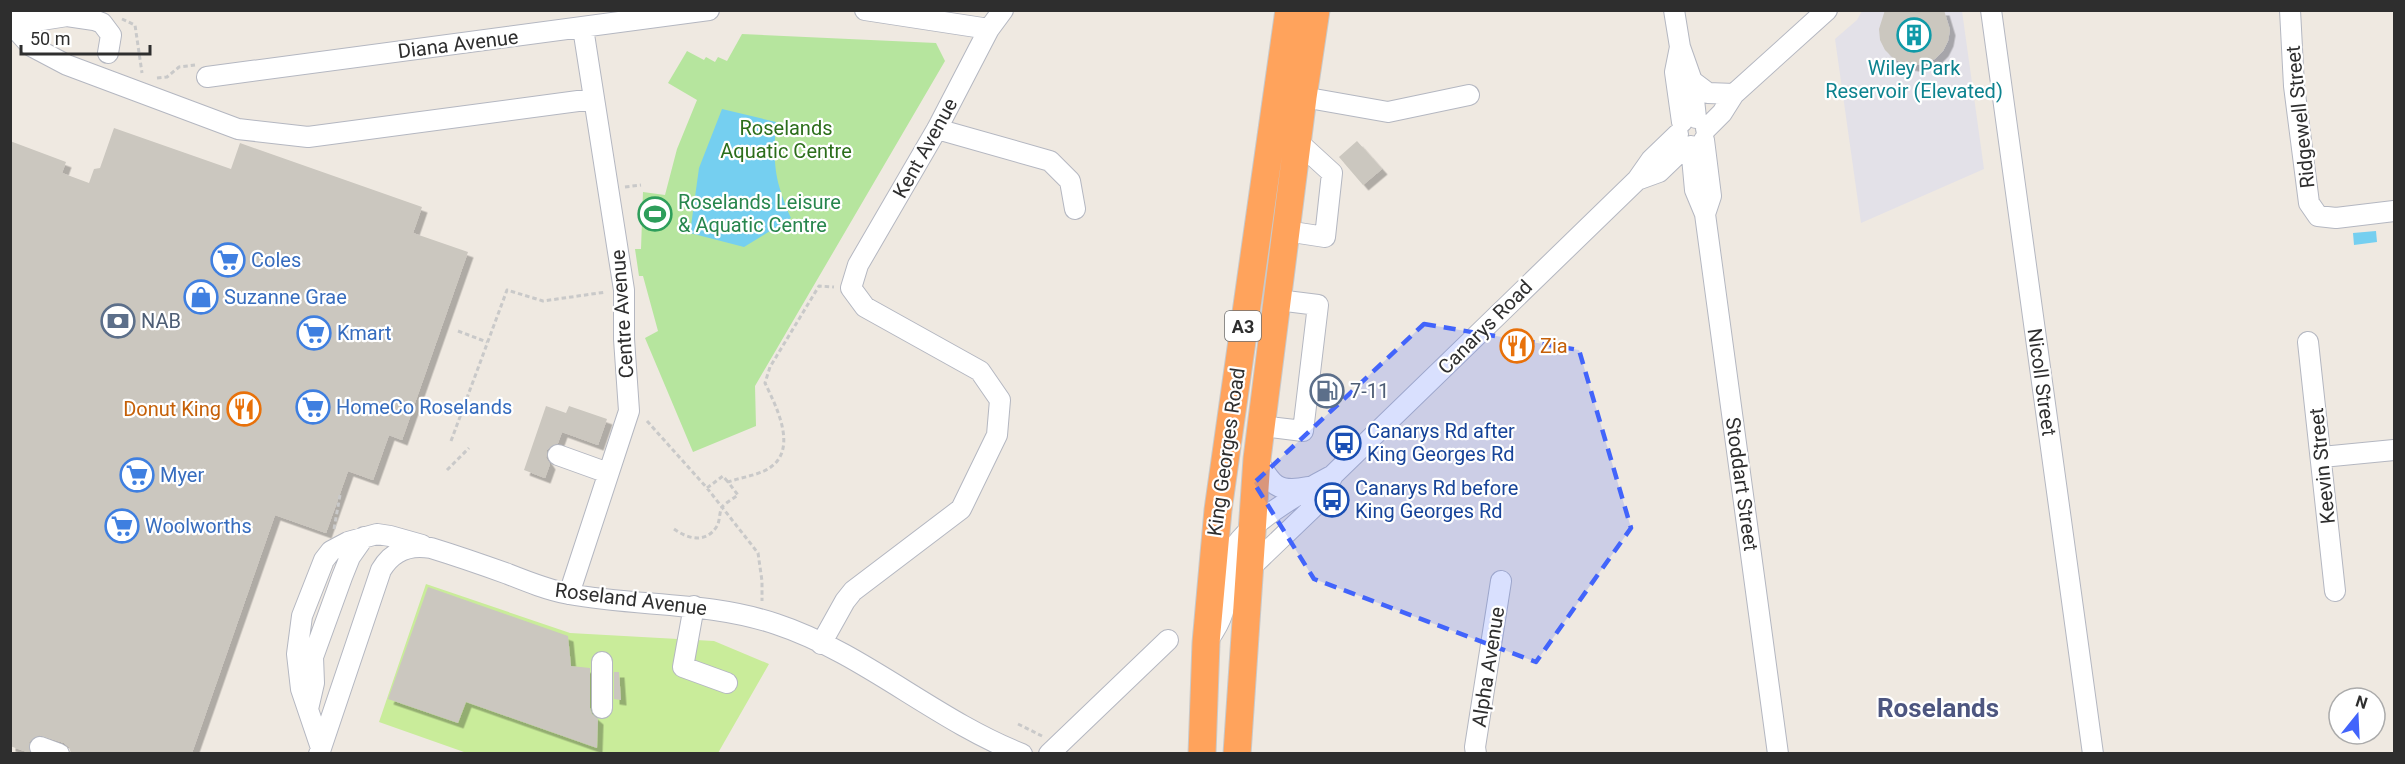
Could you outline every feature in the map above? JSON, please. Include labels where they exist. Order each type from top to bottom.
[{"type":"highway","name":"King Georges Road","points":[[1199,749],[1210,579],[1289,10]]},
{"type":"highway","name":"King Georges Road","points":[[1237,753],[1257,459],[1316,10]]},
{"type":"street","name":"Diana Avenue","points":[[207,77],[709,10]]},
{"type":"street","points":[[865,10],[989,29]]},
{"type":"street","name":"Kent Avenue","points":[[851,288],[858,266],[937,129],[989,29],[1003,10]]},
{"type":"street","name":"Stoddart Street","points":[[1674,10],[1680,47],[1692,81],[1695,190],[1705,214],[1778,753]]},
{"type":"street","name":"Canarys Road","points":[[1637,180],[1659,172],[1693,132],[1715,101],[1734,94],[1827,10]]},
{"type":"street","name":"Nicoll Street","points":[[1991,10],[2093,753]]},
{"type":"street","name":"Ridgewell Street","points":[[2290,10],[2294,86],[2309,203],[2318,216],[2336,219],[2394,211]]},
{"type":"street","points":[[10,14],[29,22],[67,16],[102,23],[111,35],[108,53]]},
{"type":"street","points":[[10,20],[31,46],[104,87],[176,107],[238,129],[308,137],[593,99]]},
{"type":"street","name":"Centre Avenue","points":[[569,594],[629,411],[624,339],[624,290],[583,28]]},
{"type":"street","name":"Stoddart Street","points":[[1680,47],[1675,72],[1711,196],[1705,214]]},
{"type":"street","points":[[1692,81],[1708,93],[1734,94]]},
{"type":"street","points":[[1303,97],[1388,112],[1469,95]]},
{"type":"street","points":[[937,129],[1050,161],[1070,181],[1075,209]]},
{"type":"street","name":"Canarys Road","points":[[1206,643],[1220,624],[1225,611],[1233,546],[1253,528],[1311,487],[1333,475],[1637,180],[1651,159],[1693,132]]},
{"type":"street","points":[[1286,231],[1325,237],[1332,173],[1297,141]]},
{"type":"street","name":"Stoddart Street","points":[[1666,165],[1675,170],[1695,190]]},
{"type":"street","points":[[821,644],[853,591],[961,509],[997,435],[1000,400],[980,371],[864,307],[851,288]]},
{"type":"street","points":[[1262,426],[1303,431],[1317,305],[1278,300]]},
{"type":"street","name":"Keevin Street","points":[[2307,342],[2336,591]]},
{"type":"street","points":[[2322,457],[2394,450]]},
{"type":"street","points":[[558,455],[608,473]]},
{"type":"street","name":"Canarys Road","points":[[1257,459],[1270,482],[1292,491],[1311,487]]},
{"type":"street","name":"Canarys Road","points":[[1250,568],[1322,499],[1333,475]]},
{"type":"street","points":[[320,751],[308,709],[314,683],[313,657],[350,557],[364,537],[377,534],[431,548]]},
{"type":"street","points":[[364,537],[374,540],[380,546],[382,561],[378,577]]},
{"type":"street","name":"Roseland Avenue","points":[[320,751],[378,577],[390,558],[403,549],[418,546],[431,548],[569,594],[694,606],[767,621],[821,644],[969,727],[1022,753]]},
{"type":"street","name":"Alpha Avenue","points":[[1476,753],[1475,747],[1501,581]]},
{"type":"street","points":[[694,606],[683,667],[727,683]]},
{"type":"street","points":[[1049,753],[1168,640]]},
{"type":"street","points":[[602,662],[602,708]]},
{"type":"street","points":[[40,747],[59,753]]},
{"type":"path","points":[[728,482],[766,471],[780,457],[785,438],[778,411],[765,383],[770,368],[819,286],[851,288]]},
{"type":"path","points":[[451,441],[507,290],[543,301],[605,292]]},
{"type":"path","points":[[458,331],[487,342]]},
{"type":"path","points":[[647,421],[707,488],[758,553],[762,602]]},
{"type":"path","points":[[447,470],[469,448]]},
{"type":"path","points":[[674,529],[687,537],[704,538],[718,525],[722,507],[738,495],[723,476],[707,488]]},
{"type":"path","points":[[334,529],[340,495]]},
{"type":"highlighted area","points":[[1424,324],[1579,350],[1631,528],[1536,662],[1314,579],[1254,483]]},
{"type":"shaded area","points":[[1862,11],[1962,11],[1984,169],[1861,223],[1835,39],[1857,20]]},
{"type":"green space","name":"Roselands Aquatic Centre","points":[[742,34],[936,43],[945,61],[755,386],[756,426],[693,452],[645,338],[658,331],[643,276],[639,276],[635,249],[641,249],[643,192],[665,195],[677,149],[697,100],[668,83],[687,51],[704,60],[706,57],[715,62],[718,57],[727,61]]},
{"type":"green space","points":[[426,584],[570,633],[714,641],[769,664],[718,753],[463,753],[379,722]]},
{"type":"water","points":[[722,109],[776,122],[776,171],[791,218],[744,247],[690,233],[699,168]]},
{"type":"water","points":[[2376,231],[2377,242],[2354,245],[2353,233]]},
{"type":"building","name":"Wiley Park Reservoir (Elevated)","points":[[1885,10],[1944,10],[1950,30],[1943,51],[1935,59],[1914,66],[1903,64],[1893,58],[1885,50],[1880,40],[1879,29]]},
{"type":"building","points":[[114,128],[231,169],[240,143],[422,207],[413,233],[468,252],[402,440],[389,435],[373,480],[348,471],[326,533],[275,515],[192,753],[71,753],[69,747],[64,743],[39,735],[29,742],[30,753],[10,746],[10,141],[66,162],[62,173],[89,183],[94,169],[100,168]]},
{"type":"building","points":[[1357,141],[1382,169],[1363,185],[1339,157]]},
{"type":"building","points":[[546,406],[566,413],[569,406],[607,419],[598,445],[562,432],[558,443],[547,450],[546,458],[550,464],[545,478],[524,470]]},
{"type":"building","points":[[428,587],[568,636],[571,666],[590,668],[590,708],[592,714],[598,719],[597,748],[466,702],[458,723],[388,699]]},
{"type":"building","points":[[614,672],[619,672],[621,700],[614,699]]},
{"type":"place","name":"Wiley Park Reservoir (Elevated)","points":[[1914,35]]},
{"type":"place","name":"Roselands Leisure & Aquatic Centre","points":[[655,214]]},
{"type":"place","name":"Coles","points":[[228,260]]},
{"type":"place","name":"Suzanne Grae","points":[[201,297]]},
{"type":"place","name":"NAB","points":[[118,321]]},
{"type":"place","name":"Kmart","points":[[314,333]]},
{"type":"place","name":"Zia","points":[[1517,346]]},
{"type":"place","name":"7-11","points":[[1327,391]]},
{"type":"place","name":"HomeCo Roselands","points":[[313,407]]},
{"type":"place","name":"Donut King","points":[[244,409]]},
{"type":"place","name":"Canarys Rd after King Georges Rd","points":[[1344,443]]},
{"type":"place","name":"Myer","points":[[137,475]]},
{"type":"place","name":"Canarys Rd before King Georges Rd","points":[[1332,500]]},
{"type":"place","name":"Woolworths","points":[[122,526]]},
{"type":"district","name":"Roselands","points":[[1938,708]]}]
